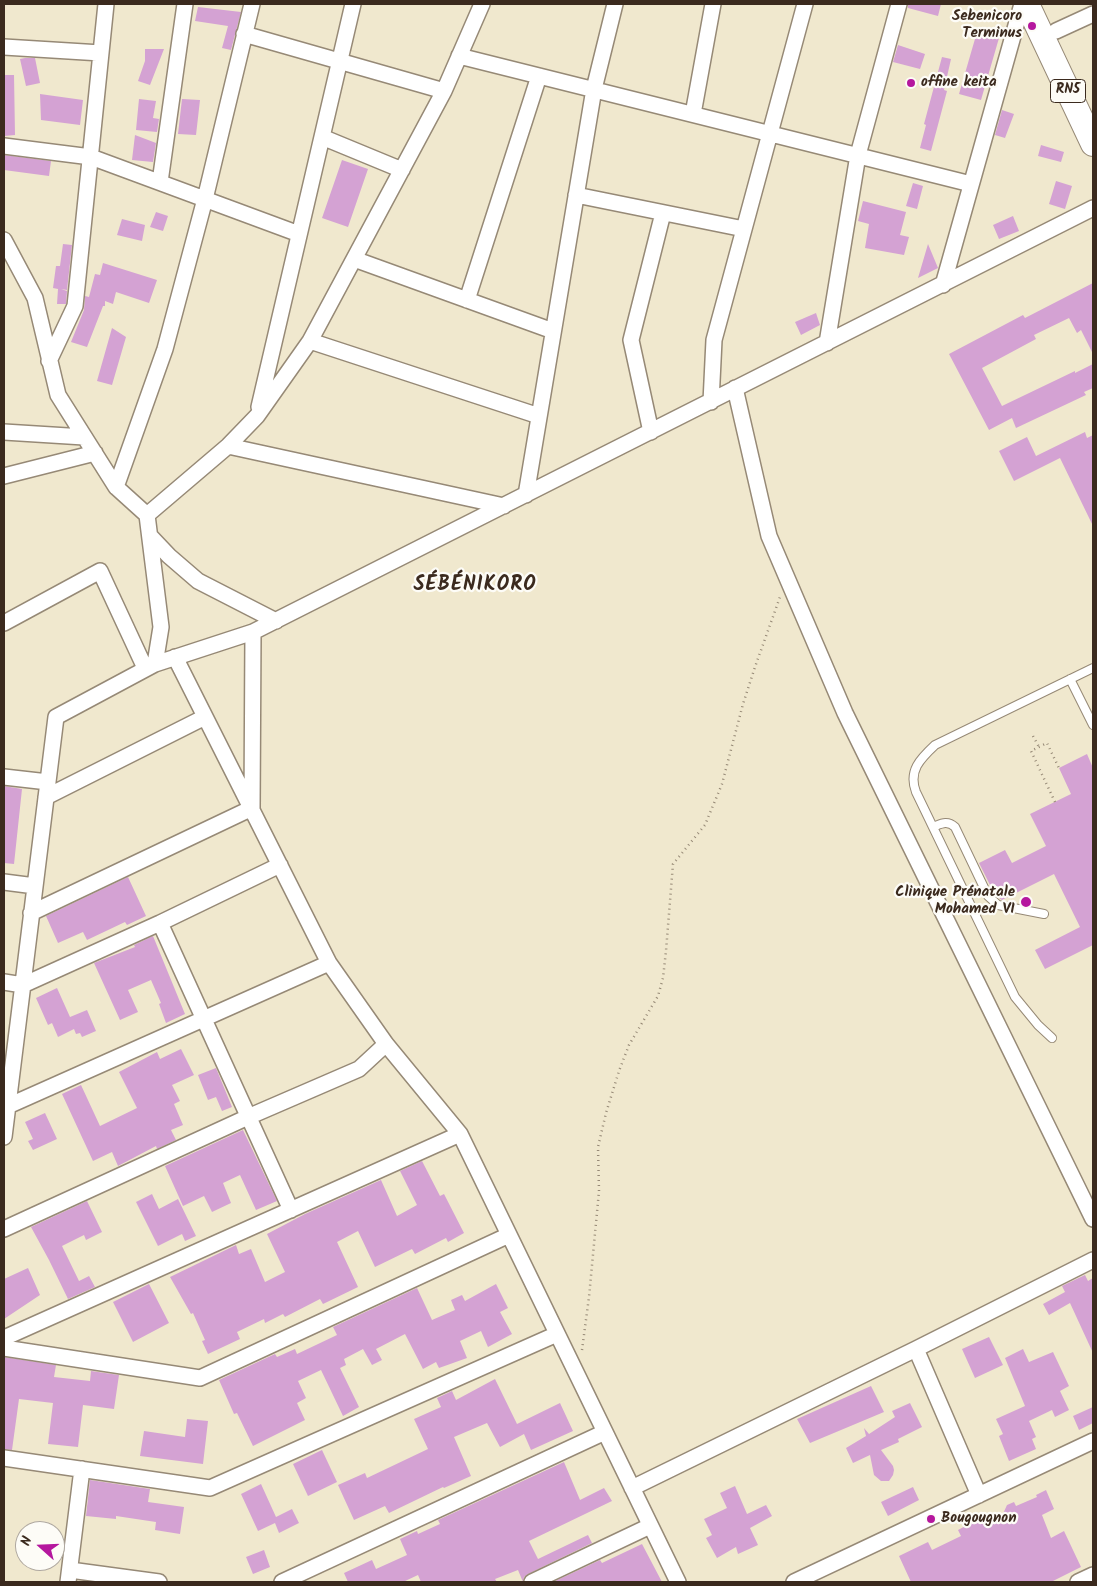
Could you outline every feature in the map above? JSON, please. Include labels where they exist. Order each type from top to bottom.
[{"type":"highway","name":"RN5","points":[[1027,4],[1093,144]]},
{"type":"highway","name":"RN5","points":[[1043,4],[1093,111]]},
{"type":"street","points":[[50,360],[76,306],[106,4]]},
{"type":"street","points":[[160,182],[185,4]]},
{"type":"street","points":[[116,487],[165,349],[205,199],[252,4]]},
{"type":"street","points":[[257,416],[353,4]]},
{"type":"street","points":[[147,515],[228,446],[257,416],[310,341],[444,92],[482,4]]},
{"type":"street","points":[[526,495],[594,89],[615,4]]},
{"type":"street","points":[[693,114],[713,4]]},
{"type":"street","points":[[712,402],[714,340],[805,4]]},
{"type":"street","points":[[827,343],[858,155],[899,4]]},
{"type":"street","points":[[943,285],[1022,4]]},
{"type":"street","points":[[1056,31],[1093,14]]},
{"type":"street","points":[[244,34],[444,92]]},
{"type":"street","points":[[4,47],[101,53]]},
{"type":"street","points":[[459,56],[971,184]]},
{"type":"street","points":[[468,300],[540,76]]},
{"type":"street","points":[[322,137],[402,170]]},
{"type":"street","points":[[4,146],[91,157],[299,234]]},
{"type":"street","points":[[576,195],[744,230]]},
{"type":"street","points":[[4,1137],[7,1098],[56,717],[150,666],[253,632],[712,402],[735,388],[1093,208]]},
{"type":"street","points":[[652,432],[631,340],[663,213]]},
{"type":"street","points":[[4,240],[35,298],[58,395],[116,487],[147,515],[161,627],[150,666]]},
{"type":"street","points":[[354,259],[553,331]]},
{"type":"street","points":[[310,341],[539,416]]},
{"type":"street","points":[[735,388],[769,536],[787,580],[845,713],[1093,1219]]},
{"type":"street","points":[[4,432],[84,437]]},
{"type":"street","points":[[228,446],[504,506]]},
{"type":"street","points":[[4,476],[95,453]]},
{"type":"street","points":[[150,536],[169,556],[198,581],[276,620]]},
{"type":"street","points":[[4,623],[100,571],[150,666]]},
{"type":"street","points":[[252,808],[253,632]]},
{"type":"street","points":[[175,657],[329,963],[386,1044],[460,1134],[678,1582]]},
{"type":"street","points":[[4,777],[47,790],[205,717]]},
{"type":"street","points":[[31,913],[252,808]]},
{"type":"street","points":[[4,982],[23,985],[160,923],[280,865]]},
{"type":"street","points":[[4,882],[35,886]]},
{"type":"street","points":[[160,923],[291,1210]]},
{"type":"street","points":[[7,1098],[204,1020],[329,963]]},
{"type":"street","points":[[4,1228],[248,1117],[359,1069],[386,1044]]},
{"type":"street","points":[[4,1338],[460,1134]]},
{"type":"street","points":[[4,1348],[200,1378],[509,1234]]},
{"type":"street","points":[[632,1488],[1093,1260]]},
{"type":"street","points":[[4,1458],[210,1488],[557,1334]]},
{"type":"street","points":[[916,1349],[979,1495]]},
{"type":"street","points":[[284,1582],[605,1432]]},
{"type":"street","points":[[794,1582],[1093,1440]]},
{"type":"street","points":[[82,1469],[69,1576],[158,1582]]},
{"type":"street","points":[[532,1582],[650,1526]]},
{"type":"street","points":[[1078,1582],[1093,1575]]},
{"type":"lane","points":[[1052,1038],[1038,1025],[1015,997],[912,783],[914,772],[925,755],[935,745],[1093,668]]},
{"type":"lane","points":[[1070,679],[1093,726]]},
{"type":"lane","points":[[933,827],[945,822],[955,827],[988,896],[993,902],[998,905],[1044,914]]},
{"type":"path","points":[[579,1379],[599,1190],[598,1147],[606,1113],[619,1071],[630,1045],[658,996],[663,978],[673,864],[705,825],[722,784],[755,667],[787,580]]},
{"type":"path","points":[[1033,736],[1039,747]]},
{"type":"path","points":[[1055,802],[1031,751],[1047,743],[1059,768]]},
{"type":"building","points":[[908,4],[941,4],[938,16],[908,8]]},
{"type":"building","points":[[198,7],[241,12],[231,50],[222,48],[228,26],[195,21]]},
{"type":"building","points":[[977,32],[999,38],[981,100],[959,94]]},
{"type":"building","points":[[898,45],[925,54],[920,69],[893,62]]},
{"type":"building","points":[[145,49],[164,49],[150,85],[138,81],[145,61]]},
{"type":"building","points":[[942,57],[951,59],[944,90],[947,91],[931,151],[920,148],[926,125],[924,124]]},
{"type":"building","points":[[35,58],[40,83],[26,86],[20,59]]},
{"type":"building","points":[[4,75],[14,75],[15,135],[4,136]]},
{"type":"building","points":[[40,94],[83,100],[80,125],[41,120]]},
{"type":"building","points":[[139,99],[156,101],[153,118],[159,119],[157,132],[136,130]]},
{"type":"building","points":[[182,99],[200,100],[196,135],[178,134]]},
{"type":"building","points":[[1002,110],[1014,114],[1005,138],[995,135]]},
{"type":"building","points":[[135,135],[156,143],[153,162],[132,160]]},
{"type":"building","points":[[1041,145],[1064,152],[1061,162],[1038,156]]},
{"type":"building","points":[[4,155],[51,161],[49,176],[4,170]]},
{"type":"building","points":[[342,160],[368,169],[348,227],[322,218]]},
{"type":"building","points":[[1056,181],[1072,186],[1065,209],[1049,204]]},
{"type":"building","points":[[913,183],[923,186],[917,209],[906,206]]},
{"type":"building","points":[[863,201],[906,212],[900,235],[909,237],[904,255],[865,248],[869,224],[858,221]]},
{"type":"building","points":[[156,212],[168,216],[163,231],[150,227]]},
{"type":"building","points":[[1013,216],[1019,231],[999,239],[993,225]]},
{"type":"building","points":[[122,219],[145,225],[142,241],[117,235]]},
{"type":"building","points":[[63,244],[72,245],[67,290],[61,289],[67,291],[66,304],[57,304],[58,289],[53,288],[56,266],[60,266]]},
{"type":"building","points":[[928,244],[938,268],[918,278]]},
{"type":"building","points":[[103,263],[157,280],[149,303],[116,292],[113,304],[105,301],[105,306],[103,306],[87,347],[71,342],[84,310],[85,296],[89,297],[95,274],[100,275]]},
{"type":"building","points":[[1093,283],[1093,354],[1081,330],[1077,333],[1069,318],[1034,335],[1036,339],[982,368],[1002,406],[1093,364],[1093,388],[1084,392],[1086,395],[1016,428],[1012,418],[989,430],[949,354],[1023,315],[1025,318]]},
{"type":"building","points":[[816,313],[820,325],[801,335],[795,322]]},
{"type":"building","points":[[112,328],[126,337],[112,385],[97,381]]},
{"type":"building","points":[[1085,432],[1087,438],[1093,435],[1093,526],[1060,458],[1014,481],[999,451],[1027,437],[1036,456]]},
{"type":"building","points":[[1087,754],[1093,768],[1093,945],[1045,969],[1035,950],[1080,927],[1054,874],[1002,900],[995,895],[979,863],[1005,850],[1012,863],[1046,846],[1030,814],[1071,794],[1059,768]]},
{"type":"building","points":[[4,786],[22,789],[14,864],[4,863]]},
{"type":"building","points":[[128,877],[146,916],[127,925],[125,922],[87,940],[83,932],[58,943],[46,916]]},
{"type":"building","points":[[153,936],[185,1014],[166,1023],[159,1004],[161,1003],[151,980],[128,990],[138,1012],[120,1020],[94,963],[135,947],[134,945]]},
{"type":"building","points":[[57,988],[70,1017],[87,1010],[96,1031],[82,1037],[80,1033],[76,1034],[74,1029],[58,1037],[52,1023],[48,1025],[36,998]]},
{"type":"building","points":[[181,1049],[194,1075],[172,1085],[180,1101],[174,1104],[183,1125],[171,1130],[176,1140],[157,1149],[156,1146],[118,1166],[112,1152],[93,1161],[62,1094],[81,1085],[100,1126],[137,1108],[119,1072],[157,1052],[160,1059]]},
{"type":"building","points":[[216,1068],[232,1107],[222,1111],[216,1097],[208,1100],[198,1075]]},
{"type":"building","points":[[45,1113],[57,1139],[33,1150],[28,1141],[33,1139],[25,1122]]},
{"type":"building","points":[[243,1130],[277,1201],[256,1210],[240,1175],[223,1183],[231,1203],[212,1212],[204,1196],[183,1206],[165,1166]]},
{"type":"building","points":[[422,1161],[440,1196],[444,1194],[464,1233],[448,1242],[446,1238],[415,1254],[412,1249],[375,1267],[358,1231],[337,1242],[358,1287],[323,1304],[320,1299],[285,1317],[283,1314],[265,1323],[264,1319],[237,1332],[240,1339],[208,1354],[202,1341],[205,1340],[193,1313],[191,1314],[170,1277],[236,1245],[239,1254],[251,1249],[265,1282],[285,1272],[267,1234],[305,1214],[381,1180],[397,1216],[417,1205],[400,1171]]},
{"type":"building","points":[[152,1194],[159,1209],[178,1199],[196,1236],[185,1241],[182,1234],[158,1246],[136,1202]]},
{"type":"building","points":[[87,1201],[102,1232],[86,1240],[84,1235],[62,1246],[79,1281],[89,1276],[95,1287],[68,1299],[31,1227]]},
{"type":"building","points":[[28,1268],[40,1295],[4,1319],[4,1279]]},
{"type":"building","points":[[1085,1275],[1088,1281],[1093,1278],[1093,1353],[1070,1303],[1049,1315],[1043,1304],[1065,1292],[1062,1286]]},
{"type":"building","points":[[149,1284],[169,1323],[133,1342],[113,1302]]},
{"type":"building","points":[[496,1284],[508,1308],[500,1312],[512,1334],[488,1347],[481,1331],[460,1341],[467,1358],[439,1368],[436,1362],[423,1369],[405,1334],[376,1349],[382,1360],[372,1365],[363,1349],[344,1359],[346,1365],[340,1368],[359,1407],[343,1416],[321,1370],[298,1381],[306,1398],[297,1403],[305,1420],[253,1446],[237,1413],[234,1414],[219,1380],[275,1354],[277,1357],[295,1349],[297,1354],[337,1335],[333,1327],[417,1288],[432,1320],[455,1310],[451,1300],[462,1295],[465,1301]]},
{"type":"building","points":[[989,1337],[1003,1365],[975,1378],[962,1349]]},
{"type":"building","points":[[1023,1349],[1029,1362],[1053,1352],[1069,1386],[1060,1391],[1069,1410],[1055,1417],[1052,1410],[1029,1421],[1036,1437],[1032,1439],[1036,1449],[1009,1461],[999,1436],[1003,1434],[996,1419],[1025,1406],[1005,1358]]},
{"type":"building","points":[[4,1357],[56,1365],[54,1377],[90,1381],[91,1371],[119,1375],[114,1409],[83,1405],[78,1447],[48,1444],[53,1403],[19,1399],[12,1450],[4,1449]]},
{"type":"building","points":[[495,1379],[517,1424],[560,1403],[573,1431],[531,1450],[524,1434],[500,1447],[487,1423],[454,1437],[471,1476],[389,1513],[385,1506],[354,1520],[338,1485],[365,1473],[367,1478],[428,1449],[414,1419],[441,1407],[437,1398],[452,1391],[456,1400]]},
{"type":"building","points":[[871,1386],[884,1412],[810,1443],[797,1419]]},
{"type":"building","points":[[910,1403],[922,1427],[898,1439],[899,1442],[881,1450],[894,1470],[889,1481],[881,1481],[874,1475],[870,1455],[853,1463],[846,1448],[866,1436],[864,1428],[869,1434],[895,1417],[892,1411]]},
{"type":"building","points":[[1093,1407],[1093,1423],[1079,1430],[1073,1416]]},
{"type":"building","points":[[187,1419],[208,1421],[203,1464],[140,1456],[144,1431],[185,1437]]},
{"type":"building","points":[[322,1450],[337,1482],[308,1496],[293,1464]]},
{"type":"building","points":[[564,1462],[580,1500],[604,1488],[612,1501],[529,1541],[538,1559],[588,1535],[592,1543],[528,1574],[524,1577],[523,1582],[518,1570],[495,1579],[497,1582],[421,1582],[418,1575],[403,1582],[348,1582],[344,1573],[372,1560],[376,1569],[407,1555],[400,1539],[417,1531],[418,1534],[440,1524],[438,1520]]},
{"type":"building","points":[[90,1480],[150,1489],[148,1502],[184,1507],[180,1534],[155,1530],[156,1522],[116,1516],[116,1519],[86,1516]]},
{"type":"building","points":[[261,1484],[276,1517],[292,1509],[299,1523],[279,1533],[275,1523],[258,1531],[241,1494]]},
{"type":"building","points":[[735,1486],[747,1514],[766,1505],[772,1516],[750,1528],[758,1545],[738,1554],[736,1547],[717,1558],[706,1538],[712,1535],[704,1519],[727,1508],[720,1493]]},
{"type":"building","points":[[913,1487],[919,1500],[888,1516],[881,1502]]},
{"type":"building","points":[[1046,1490],[1054,1509],[1042,1515],[1051,1538],[1064,1531],[1081,1567],[1051,1582],[911,1582],[899,1556],[928,1542],[932,1550],[961,1536],[958,1530],[986,1515],[989,1522],[996,1515],[1002,1516],[1007,1505],[1014,1502],[1016,1506],[1037,1497],[1036,1495]]},
{"type":"building","points":[[642,1544],[662,1582],[553,1582],[600,1560],[602,1563]]},
{"type":"building","points":[[264,1550],[270,1567],[253,1574],[246,1557]]},
{"type":"place","name":"Sebenicoro Terminus","points":[[1032,26]]},
{"type":"place","name":"offine keita","points":[[911,83]]},
{"type":"place","name":"Clinique Prénatale Mohamed VI","points":[[1026,902]]},
{"type":"place","name":"Bougougnon","points":[[931,1519]]},
{"type":"district","name":"SÉBÉNIKORO","points":[[475,587]]}]
